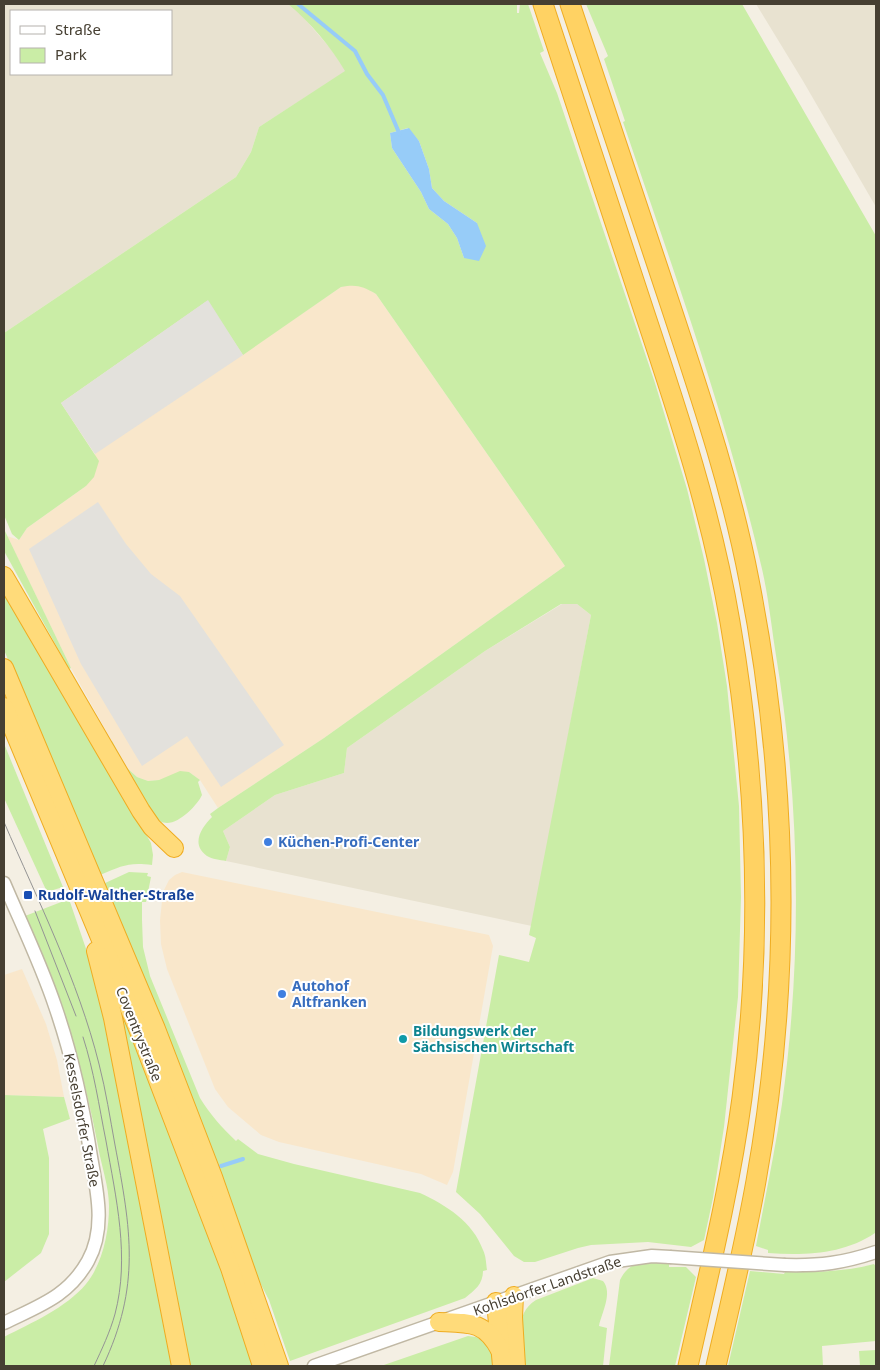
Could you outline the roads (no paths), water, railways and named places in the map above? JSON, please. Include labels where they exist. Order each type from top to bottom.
[{"type":"highway","points":[[543,4],[670,390],[701,492],[730,620],[747,744],[752,805],[755,900],[752,996],[742,1095],[730,1177],[688,1366]]},
{"type":"highway","points":[[570,4],[691,370],[729,495],[756,616],[774,743],[780,836],[781,899],[774,1053],[757,1179],[716,1366]]},
{"type":"highway","points":[[4,576],[141,811],[152,827],[174,848]]},
{"type":"highway","points":[[4,668],[156,1029],[219,1196],[279,1366]]},
{"type":"highway","name":"Coventrystraße","points":[[4,707],[141,1036],[230,1268],[262,1366]]},
{"type":"highway","points":[[81,894],[113,1018],[181,1366]]},
{"type":"highway","points":[[514,1296],[513,1317],[516,1366]]},
{"type":"highway","points":[[496,1302],[501,1358]]},
{"type":"highway","points":[[439,1322],[482,1327],[494,1337],[501,1358]]},
{"type":"street","name":"Kesselsdorfer Straße","points":[[4,883],[55,1004],[76,1076],[99,1206],[94,1246],[89,1260],[78,1277],[56,1297],[35,1309],[4,1322]]},
{"type":"street","name":"Kohlsdorfer Landstraße","points":[[318,1365],[610,1262],[652,1256],[785,1265],[832,1264],[876,1252]]},
{"type":"water","points":[[409,128],[419,141],[429,169],[432,188],[444,201],[477,223],[486,246],[479,261],[464,258],[457,238],[448,224],[429,209],[421,192],[392,148],[390,133]]},
{"type":"waterway","points":[[298,4],[355,51],[367,74],[383,95],[400,135]]},
{"type":"waterway","points":[[221,1166],[243,1159]]},
{"type":"tram line","points":[[4,822],[69,971],[90,1033],[108,1104],[125,1204],[129,1257],[128,1283],[123,1310],[115,1337],[103,1366]]},
{"type":"tram line","points":[[35,911],[76,1016]]},
{"type":"tram line","points":[[83,1037],[106,1141],[117,1206],[121,1249],[119,1293],[115,1314],[94,1366]]},
{"type":"place","name":"Küchen-Profi-Center","points":[[268,842]]},
{"type":"place","name":"Rudolf-Walther-Straße","points":[[28,895]]},
{"type":"place","name":"Autohof Altfranken","points":[[282,994]]},
{"type":"place","name":"Bildungswerk der Sächsischen Wirtschaft","points":[[403,1039]]}]
